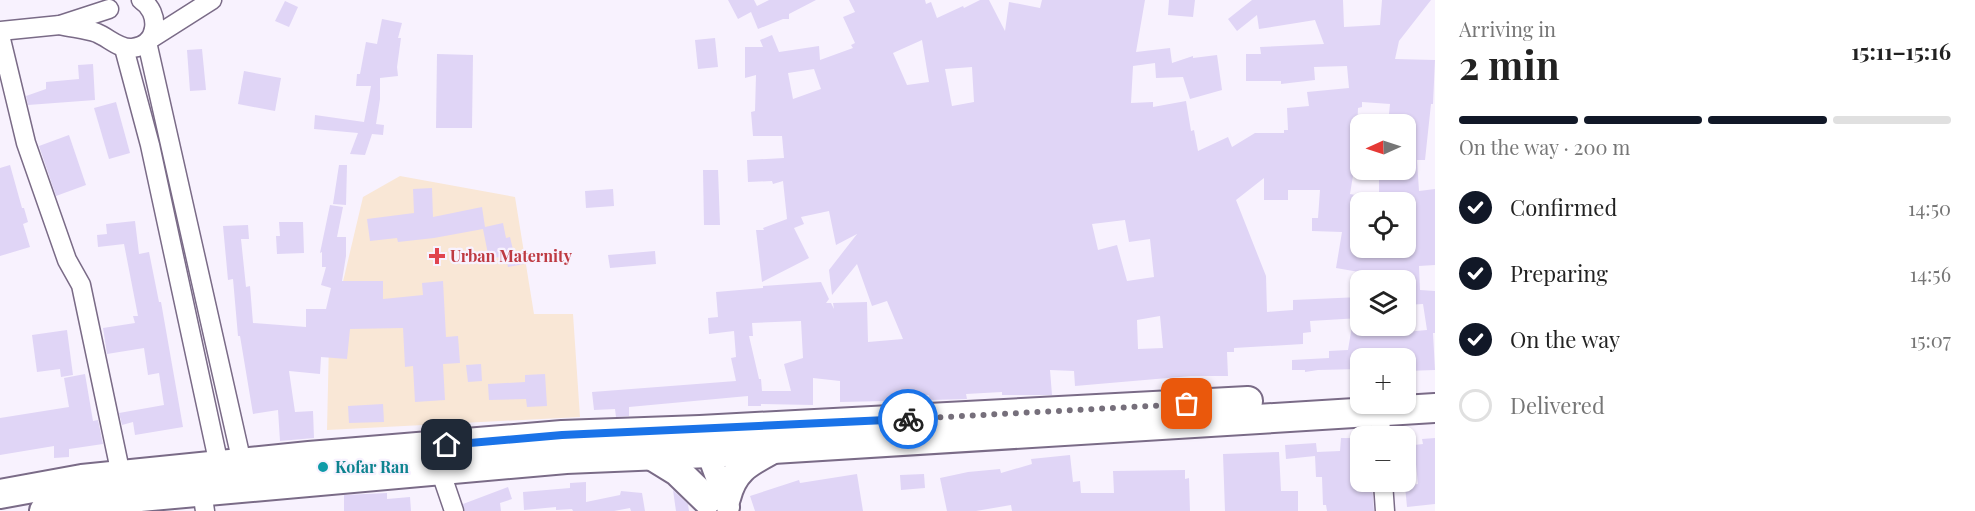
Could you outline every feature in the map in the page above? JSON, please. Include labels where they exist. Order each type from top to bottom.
[{"type":"main road","points":[[1416,391],[1435,390]]},
{"type":"main road","points":[[1416,410],[1435,408]]},
{"type":"main road","points":[[0,494],[82,479],[562,435],[696,442],[773,449],[1374,414]]},
{"type":"main road","points":[[45,511],[107,500],[203,501],[440,470],[566,459],[651,455],[696,442],[1374,414]]},
{"type":"main road","points":[[651,455],[676,471],[718,505],[738,471],[750,461],[773,449]]},
{"type":"street","points":[[141,0],[149,0]]},
{"type":"street","points":[[141,0],[150,8],[155,18],[154,29],[148,41],[230,464]]},
{"type":"street","points":[[60,25],[87,30],[132,48],[148,41],[212,0]]},
{"type":"street","points":[[114,5],[105,25],[118,44],[150,145],[230,464]]},
{"type":"street","points":[[114,5],[60,25],[0,33],[26,143],[67,260],[81,285],[121,475]]},
{"type":"street","points":[[696,442],[718,505]]},
{"type":"street","points":[[440,470],[454,511]]},
{"type":"street","points":[[1384,492],[1385,511]]},
{"type":"shaded area","name":"Urban Maternity","points":[[400,176],[515,197],[534,314],[573,314],[580,417],[327,430],[329,341],[363,197]]},
{"type":"building","points":[[728,0],[754,0],[757,6],[769,0],[816,0],[789,14],[789,19],[783,19],[758,29],[751,12],[738,19]]},
{"type":"building","points":[[849,0],[925,0],[926,4],[931,2],[937,18],[980,0],[989,0],[1005,31],[1009,2],[1040,8],[1042,0],[1145,0],[1136,52],[1170,48],[1172,63],[1193,56],[1193,58],[1217,55],[1222,90],[1190,99],[1183,77],[1156,78],[1155,63],[1133,66],[1131,103],[1153,102],[1153,107],[1186,101],[1191,131],[1194,130],[1198,151],[1228,137],[1232,147],[1255,133],[1284,133],[1284,130],[1288,130],[1287,108],[1309,106],[1307,92],[1349,88],[1347,66],[1314,67],[1315,80],[1281,84],[1281,81],[1246,81],[1246,54],[1261,54],[1260,47],[1324,44],[1315,20],[1259,29],[1257,15],[1237,31],[1228,19],[1252,0],[1343,0],[1344,27],[1380,25],[1382,0],[1431,0],[1399,41],[1395,59],[1435,60],[1433,104],[1431,104],[1425,160],[1417,160],[1419,191],[1435,189],[1435,265],[1419,266],[1420,290],[1435,291],[1435,333],[1433,333],[1435,370],[1416,371],[1416,348],[1350,348],[1350,369],[1305,372],[1305,370],[1292,370],[1292,360],[1329,358],[1329,351],[1348,350],[1350,336],[1416,336],[1416,331],[1427,330],[1423,304],[1416,304],[1416,270],[1350,270],[1336,268],[1342,232],[1312,231],[1312,218],[1318,218],[1320,190],[1288,190],[1288,200],[1264,200],[1264,178],[1236,200],[1266,276],[1267,312],[1293,310],[1293,300],[1350,297],[1350,319],[1310,321],[1311,332],[1303,333],[1303,344],[1234,348],[1234,352],[1227,352],[1228,376],[1191,376],[1075,386],[1074,371],[1050,370],[1052,395],[1002,395],[1002,392],[966,394],[967,399],[930,400],[929,395],[886,399],[886,401],[840,402],[840,381],[813,378],[813,405],[748,406],[748,396],[629,407],[629,416],[616,417],[615,409],[594,410],[592,392],[736,381],[731,358],[736,357],[734,331],[709,334],[708,318],[718,317],[716,292],[821,282],[829,299],[826,303],[831,303],[834,309],[833,303],[867,302],[868,342],[903,339],[887,301],[872,306],[857,264],[832,295],[829,270],[857,234],[836,245],[829,211],[801,217],[804,224],[794,228],[809,258],[762,282],[756,230],[764,230],[763,228],[787,219],[783,181],[773,184],[772,181],[748,182],[747,160],[784,158],[782,136],[753,136],[751,112],[755,111],[756,75],[745,78],[745,47],[763,47],[760,40],[772,35],[779,52],[819,46],[820,60],[853,48],[851,45],[855,43],[843,17],[855,12]],"holes":[[[922,40],[929,82],[907,85],[893,53]],[[972,67],[974,102],[952,106],[945,69]],[[814,69],[821,89],[793,99],[788,73]],[[1362,102],[1390,104],[1389,114],[1416,114],[1416,180],[1379,180],[1379,192],[1416,192],[1416,258],[1350,258],[1350,192],[1352,180],[1350,180],[1350,114],[1358,114],[1358,108],[1362,107]],[[1125,220],[1129,242],[1150,239],[1154,277],[1127,281],[1117,245],[1098,250],[1092,224]],[[1160,316],[1163,348],[1138,349],[1137,320]],[[801,321],[803,358],[784,364],[791,391],[762,391],[749,336],[753,336],[752,323]]]},
{"type":"building","points":[[1169,0],[1195,0],[1193,17],[1168,15]]},
{"type":"building","points":[[285,1],[298,7],[289,27],[275,21]]},
{"type":"building","points":[[382,19],[402,23],[398,38],[401,38],[398,76],[380,78],[380,99],[376,124],[384,125],[383,135],[372,134],[365,155],[350,154],[358,133],[314,129],[315,115],[364,122],[371,86],[356,86],[357,74],[360,74],[366,42],[377,44]]},
{"type":"building","points":[[715,38],[718,67],[698,69],[695,40]]},
{"type":"building","points":[[202,49],[206,90],[190,91],[187,50]]},
{"type":"building","points":[[437,54],[473,55],[472,128],[436,128]]},
{"type":"building","points":[[93,64],[95,100],[28,105],[26,96],[46,89],[46,82],[79,79],[78,65]]},
{"type":"building","points":[[244,71],[281,78],[275,111],[238,104]]},
{"type":"building","points":[[116,102],[130,153],[109,159],[94,108]]},
{"type":"building","points":[[69,135],[86,185],[56,196],[39,146]]},
{"type":"building","points":[[10,165],[28,222],[23,224],[30,247],[0,256],[0,168]]},
{"type":"building","points":[[339,165],[347,165],[346,205],[333,204]]},
{"type":"building","points":[[703,170],[718,170],[720,225],[704,225]]},
{"type":"building","points":[[432,188],[433,217],[482,207],[485,227],[503,223],[506,238],[510,237],[514,254],[489,259],[483,229],[398,242],[397,238],[370,241],[367,219],[414,213],[413,189]]},
{"type":"building","points":[[613,189],[614,206],[586,208],[585,191]]},
{"type":"building","points":[[330,205],[343,207],[337,237],[346,237],[342,281],[383,281],[383,299],[423,295],[422,283],[443,281],[446,337],[458,336],[460,363],[443,364],[445,400],[415,402],[413,366],[405,367],[403,328],[350,329],[347,359],[321,357],[320,374],[289,371],[295,412],[313,411],[314,438],[280,441],[278,410],[253,414],[240,336],[238,336],[233,279],[228,280],[223,226],[248,225],[249,239],[241,239],[246,287],[250,286],[253,323],[306,327],[306,309],[326,309],[331,288],[321,285],[326,267],[322,267],[322,252],[320,253]]},
{"type":"building","points":[[135,221],[139,254],[149,252],[159,302],[161,302],[183,427],[135,435],[133,422],[122,425],[119,413],[164,405],[159,373],[148,375],[144,348],[107,354],[103,328],[135,323],[133,316],[138,316],[124,244],[98,247],[97,235],[107,234],[106,224]]},
{"type":"building","points":[[279,222],[303,222],[304,253],[277,254],[276,236],[280,236]]},
{"type":"building","points":[[655,251],[656,264],[610,268],[608,255]]},
{"type":"building","points":[[522,253],[524,264],[508,267],[506,256]]},
{"type":"building","points":[[67,330],[73,375],[61,377],[60,369],[37,372],[32,335]]},
{"type":"building","points":[[481,364],[482,381],[468,382],[466,365]]},
{"type":"building","points":[[85,374],[93,421],[98,420],[103,444],[69,449],[69,457],[54,458],[54,446],[0,455],[0,418],[69,407],[64,378]]},
{"type":"building","points":[[545,374],[547,406],[527,407],[526,399],[489,400],[488,384],[525,382],[525,375]]},
{"type":"building","points":[[383,404],[384,422],[349,423],[348,406]]},
{"type":"building","points":[[1341,438],[1350,438],[1350,492],[1373,492],[1374,511],[1327,511],[1326,505],[1323,505],[1322,477],[1316,477],[1315,456],[1286,459],[1285,445],[1316,443],[1317,452],[1340,451]]},
{"type":"building","points":[[1435,438],[1435,504],[1407,507],[1406,492],[1416,492],[1416,484],[1418,484],[1416,445],[1423,444],[1422,439]]},
{"type":"building","points":[[1279,452],[1281,491],[1298,491],[1298,511],[1225,511],[1223,454]]},
{"type":"building","points":[[1070,455],[1073,482],[1080,481],[1081,493],[1114,493],[1113,471],[1185,470],[1185,479],[1189,478],[1190,511],[1012,511],[1011,505],[976,511],[947,511],[940,478],[1000,469],[1001,473],[1032,464],[1031,459]]},
{"type":"building","points":[[857,474],[863,511],[755,511],[750,496],[799,480],[800,483]]},
{"type":"building","points":[[924,474],[925,488],[901,490],[900,475]]},
{"type":"building","points":[[586,482],[586,502],[620,495],[621,491],[642,493],[645,511],[631,511],[630,508],[614,511],[573,511],[572,509],[556,510],[556,507],[524,510],[523,492],[570,488],[570,483]]},
{"type":"building","points":[[508,487],[512,499],[500,503],[501,511],[465,511],[463,504]]},
{"type":"building","points":[[673,490],[688,504],[689,511],[676,511]]},
{"type":"building","points":[[387,493],[387,499],[410,497],[411,511],[344,511],[344,495]]},
{"type":"way so far","points":[[908,419],[1187,404]]},
{"type":"place","name":"Urban Maternity","points":[[437,256]]},
{"type":"place","name":"Kofar Ran","points":[[323,467]]},
{"type":"route","points":[[447,445],[562,435],[908,419]]}]
